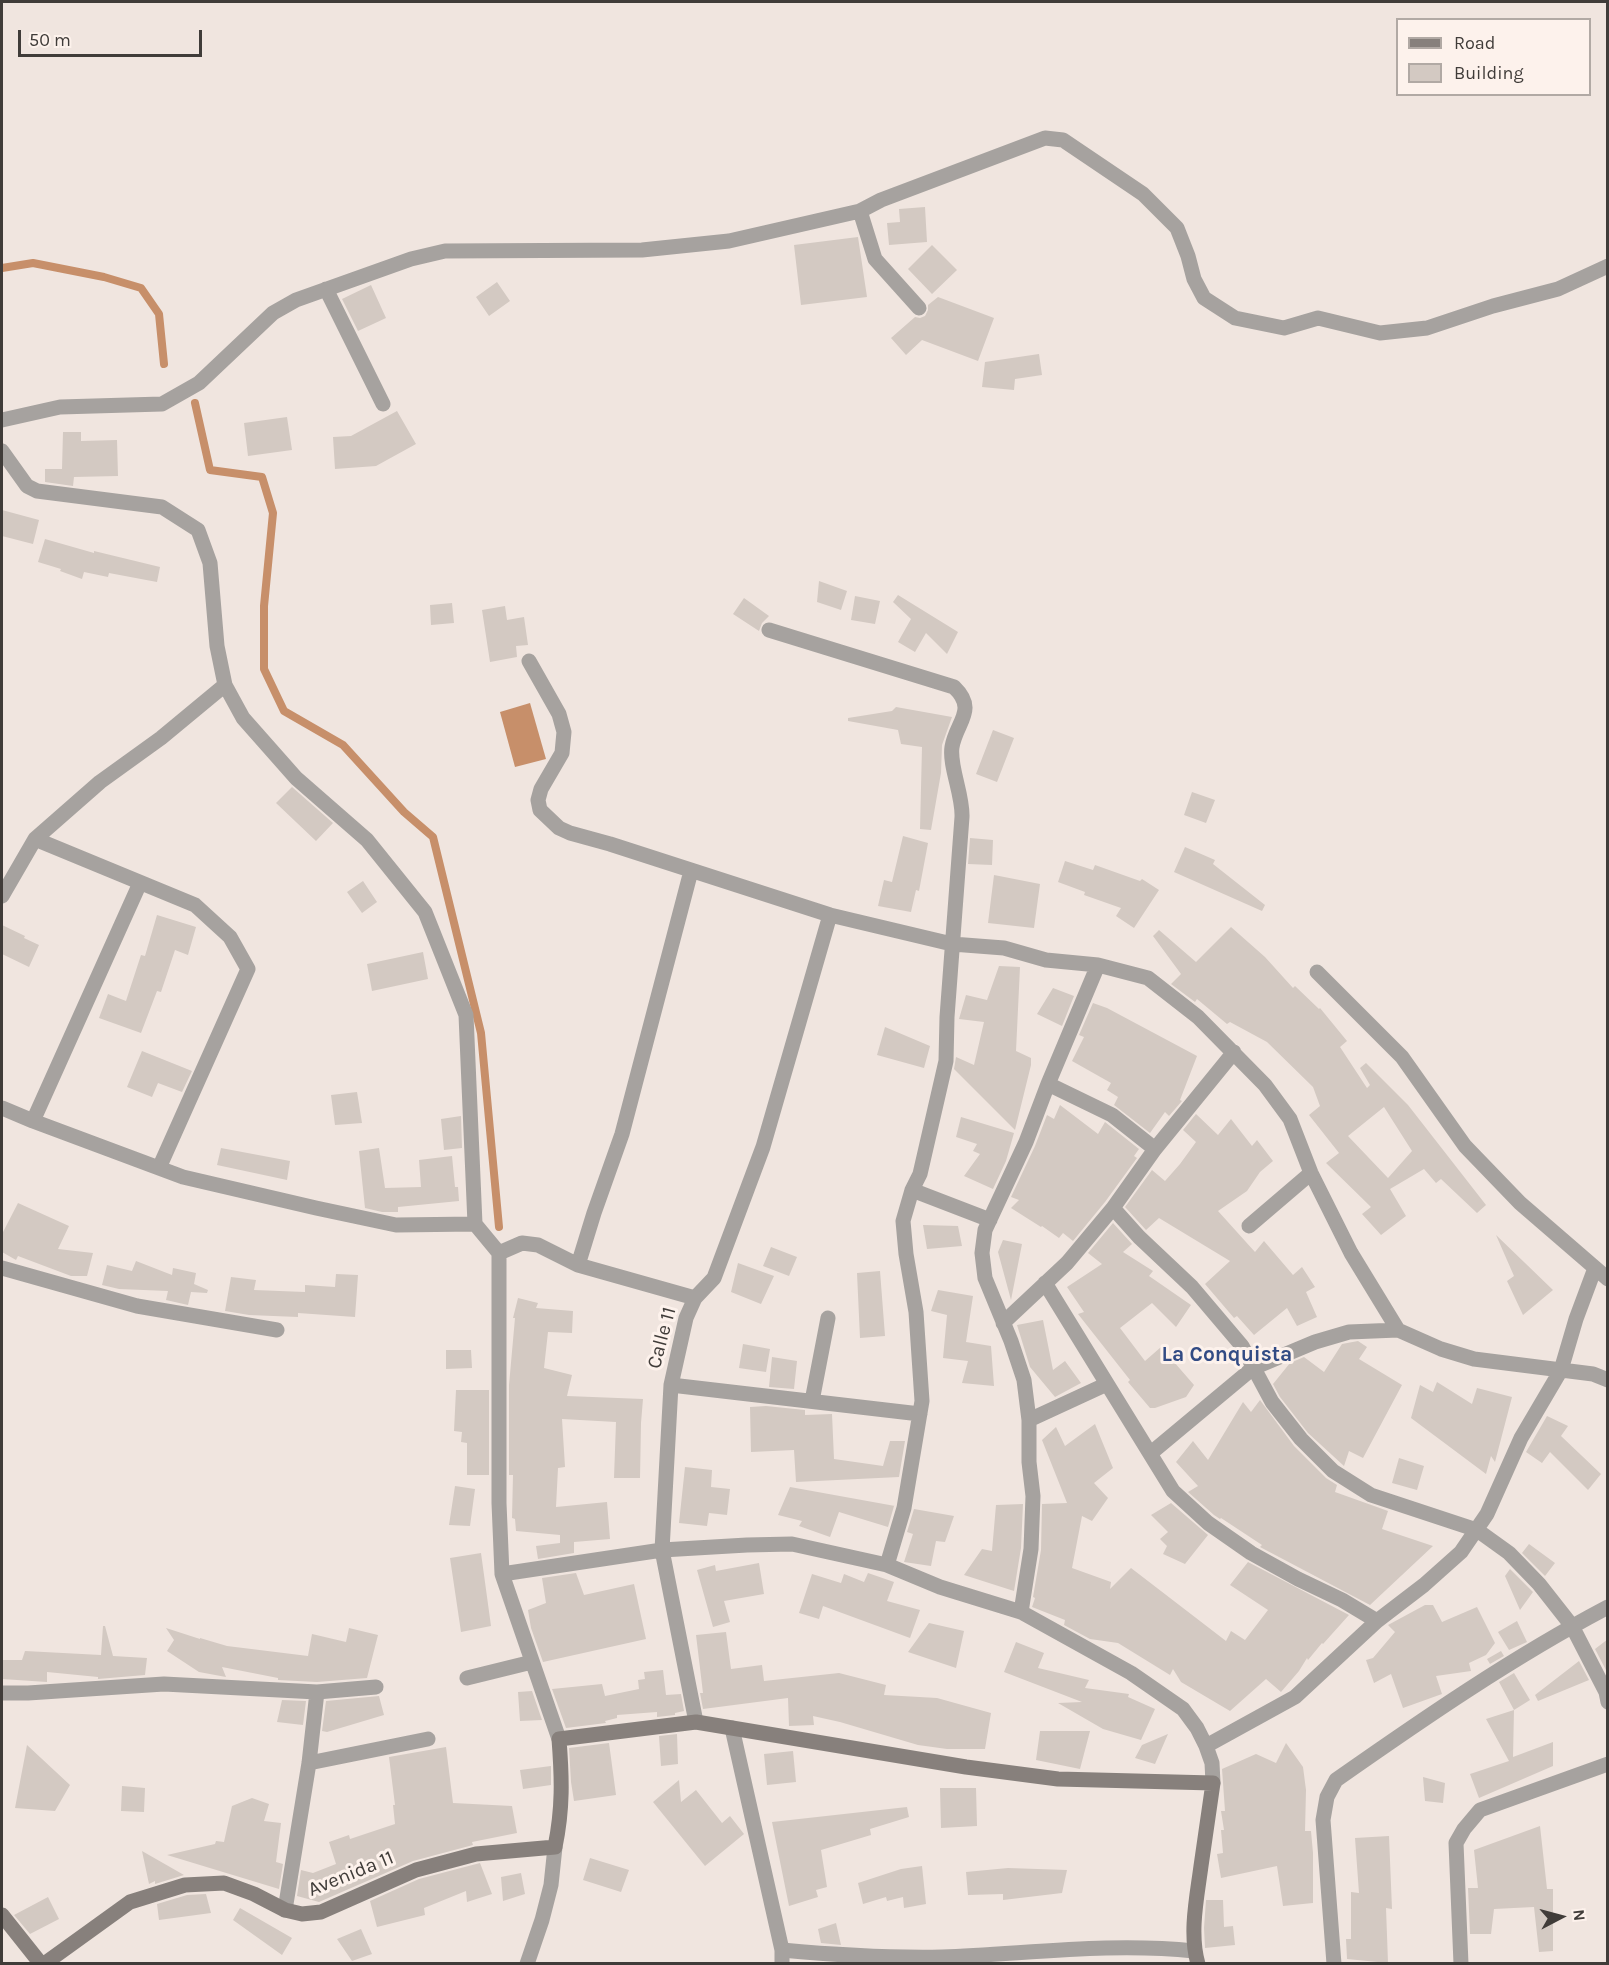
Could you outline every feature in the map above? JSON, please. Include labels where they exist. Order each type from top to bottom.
[{"type":"street","points":[[2,420],[60,407],[162,404],[200,383],[273,313],[296,300],[411,259],[445,251],[642,250],[729,241],[860,211],[881,200],[1045,138],[1063,140],[1143,194],[1177,228],[1194,279],[1204,298],[1235,318],[1284,328],[1318,318],[1380,333],[1426,328],[1493,306],[1558,289],[1608,266]]},
{"type":"street","points":[[860,211],[875,259],[919,308]]},
{"type":"street","points":[[326,289],[383,404]]},
{"type":"street","points":[[2,451],[27,486],[37,491],[162,507],[198,530],[210,563],[217,646],[225,685],[243,717],[277,757],[296,778],[368,840],[425,912],[466,1015],[475,1224],[499,1253],[499,1503],[502,1574],[559,1739],[562,1785],[561,1819],[550,1885],[542,1920],[527,1964]]},
{"type":"street","points":[[769,630],[954,687],[963,696],[966,708],[952,747],[952,758],[963,806],[946,1061],[920,1174],[912,1190],[903,1221],[916,1312],[922,1401],[904,1508],[887,1565]]},
{"type":"street","points":[[529,661],[559,714],[564,732],[562,753],[541,789],[538,800],[540,810],[559,828],[830,915],[952,944],[1004,948],[1046,960],[1098,965],[1148,978],[1198,1017],[1234,1052],[1265,1085],[1290,1119],[1311,1173],[1351,1253],[1398,1330]]},
{"type":"street","points":[[2,896],[35,839],[100,782],[161,738],[225,685]]},
{"type":"street","points":[[35,839],[195,905],[230,937],[248,969],[159,1168]]},
{"type":"street","points":[[578,1265],[622,1134],[691,871]]},
{"type":"street","points":[[33,1121],[140,884]]},
{"type":"street","name":"Calle 11","points":[[696,1722],[662,1550],[671,1385],[686,1318],[695,1298],[714,1278],[763,1147],[830,915]]},
{"type":"street","points":[[1021,1612],[1031,1549],[1034,1496],[1029,1462],[1029,1420],[1024,1380],[985,1278],[982,1253],[985,1230],[1026,1142],[1098,965]]},
{"type":"street","points":[[1317,972],[1402,1057],[1465,1146],[1520,1203],[1608,1279]]},
{"type":"street","points":[[1003,1323],[1068,1263],[1113,1208],[1155,1149],[1234,1052]]},
{"type":"street","points":[[1048,1084],[1112,1115],[1155,1149]]},
{"type":"street","points":[[2,1108],[183,1177],[396,1225],[475,1224]]},
{"type":"street","points":[[1249,1226],[1311,1173]]},
{"type":"street","points":[[912,1190],[990,1220]]},
{"type":"street","points":[[1113,1208],[1192,1287],[1242,1346],[1272,1402],[1300,1439],[1333,1471],[1371,1496],[1477,1530],[1509,1553],[1539,1584],[1572,1626],[1606,1692],[1608,1702]]},
{"type":"street","points":[[499,1253],[522,1243],[538,1245],[578,1265],[695,1298]]},
{"type":"street","points":[[2,1268],[137,1306],[277,1330]]},
{"type":"street","points":[[1206,1746],[1295,1697],[1377,1621],[1424,1585],[1461,1552],[1486,1514],[1521,1438],[1561,1370],[1576,1319],[1595,1268]]},
{"type":"street","points":[[1045,1283],[1173,1491],[1208,1523],[1251,1553],[1342,1600],[1377,1621]]},
{"type":"street","points":[[812,1401],[828,1318]]},
{"type":"street","points":[[1151,1453],[1252,1368],[1315,1342],[1349,1332],[1398,1330],[1441,1349],[1474,1359],[1593,1374],[1608,1380]]},
{"type":"street","points":[[1029,1420],[1107,1384]]},
{"type":"street","points":[[671,1385],[920,1414]]},
{"type":"street","points":[[502,1574],[662,1550],[792,1544],[887,1565],[940,1587],[1021,1612],[1131,1673],[1183,1709],[1197,1728],[1212,1763],[1213,1783],[1198,1888],[1196,1957],[1165,1948],[1130,1947],[1056,1957],[941,1960],[856,1956],[782,1957],[732,1728]]},
{"type":"street","points":[[1334,1964],[1323,1820],[1328,1797],[1336,1780],[1476,1686],[1572,1626],[1608,1607]]},
{"type":"street","points":[[466,1678],[532,1662]]},
{"type":"street","points":[[2,1693],[164,1684],[317,1692],[376,1687]]},
{"type":"street","points":[[285,1910],[309,1763],[317,1692]]},
{"type":"street","points":[[559,1739],[696,1722],[966,1767],[1058,1779],[1213,1783]]},
{"type":"street","points":[[309,1763],[428,1739]]},
{"type":"street","points":[[1461,1964],[1456,1843],[1464,1829],[1480,1810],[1608,1764]]},
{"type":"street","name":"Avenida 11","points":[[2,1915],[43,1964],[130,1902],[185,1885],[224,1883],[254,1894],[285,1910],[302,1914],[321,1912],[416,1870],[476,1854],[555,1847]]},
{"type":"shaded area","points":[[530,703],[546,759],[515,767],[500,712]]},
{"type":"building","points":[[925,207],[927,242],[889,245],[887,223],[900,222],[899,209]]},
{"type":"building","points":[[858,237],[867,297],[801,305],[794,245]]},
{"type":"building","points":[[932,245],[957,270],[932,294],[908,269]]},
{"type":"building","points":[[497,282],[510,301],[489,316],[476,297]]},
{"type":"building","points":[[371,285],[386,318],[358,331],[342,299]]},
{"type":"building","points":[[938,297],[994,318],[978,361],[922,340],[906,355],[891,338],[915,317],[925,316],[928,305]]},
{"type":"building","points":[[1039,354],[1042,375],[1015,379],[1014,390],[982,387],[985,362]]},
{"type":"building","points":[[397,411],[416,444],[376,466],[335,469],[333,437],[351,436]]},
{"type":"building","points":[[287,417],[292,450],[248,456],[244,423]]},
{"type":"building","points":[[63,432],[81,432],[81,441],[117,440],[118,476],[74,477],[73,486],[45,482],[45,469],[62,469]]},
{"type":"building","points":[[2,510],[39,520],[33,544],[2,536]]},
{"type":"building","points":[[45,539],[94,553],[94,551],[160,567],[157,582],[109,573],[108,577],[84,572],[82,579],[60,571],[61,569],[38,562]]},
{"type":"building","points":[[819,581],[847,591],[841,610],[817,602]]},
{"type":"building","points":[[898,595],[958,632],[947,654],[926,633],[915,652],[898,642],[911,619],[893,602]]},
{"type":"building","points":[[855,596],[880,601],[875,624],[851,620]]},
{"type":"building","points":[[744,598],[769,616],[762,623],[759,631],[733,614]]},
{"type":"building","points":[[452,603],[454,623],[431,625],[430,605]]},
{"type":"building","points":[[505,606],[507,620],[524,617],[528,645],[516,646],[517,657],[490,662],[482,610]]},
{"type":"building","points":[[896,707],[952,717],[942,745],[941,773],[931,830],[920,829],[922,747],[901,744],[898,730],[848,721],[848,718],[892,711]]},
{"type":"building","points":[[993,730],[1014,738],[997,782],[976,774]]},
{"type":"building","points":[[292,787],[333,823],[316,841],[276,803]]},
{"type":"building","points":[[1192,792],[1215,800],[1206,823],[1184,815]]},
{"type":"building","points":[[903,836],[928,843],[919,891],[916,890],[911,912],[878,906],[884,880],[892,882]]},
{"type":"building","points":[[970,838],[993,840],[992,865],[968,864]]},
{"type":"building","points":[[1185,847],[1215,860],[1213,864],[1265,905],[1262,911],[1174,872]]},
{"type":"building","points":[[1065,861],[1093,870],[1095,865],[1140,881],[1142,879],[1159,890],[1134,928],[1116,916],[1121,908],[1084,895],[1085,892],[1058,882]]},
{"type":"building","points":[[994,875],[1040,884],[1034,928],[988,923]]},
{"type":"building","points":[[363,881],[377,902],[362,913],[347,892]]},
{"type":"building","points":[[157,915],[196,927],[188,955],[175,950],[161,992],[157,991],[141,1033],[99,1018],[108,994],[126,1001],[141,955],[145,956]]},
{"type":"building","points":[[2,925],[39,945],[29,967],[2,954]]},
{"type":"building","points":[[1231,927],[1265,957],[1293,988],[1295,986],[1320,1008],[1347,1041],[1340,1047],[1367,1088],[1370,1085],[1360,1068],[1366,1063],[1408,1105],[1486,1205],[1477,1213],[1441,1179],[1436,1183],[1424,1169],[1390,1189],[1406,1216],[1381,1235],[1362,1214],[1371,1207],[1326,1163],[1339,1153],[1309,1115],[1320,1106],[1313,1087],[1267,1042],[1230,1022],[1227,1024],[1197,999],[1195,1002],[1171,984],[1181,974],[1153,936],[1159,930],[1196,962]],"holes":[[[1384,1107],[1412,1151],[1388,1178],[1348,1136]]]},
{"type":"building","points":[[423,952],[428,979],[372,991],[367,964]]},
{"type":"building","points":[[999,966],[1020,967],[1016,1051],[1031,1058],[1015,1130],[954,1069],[956,1057],[974,1065],[984,1022],[959,1019],[966,995],[987,1000]]},
{"type":"building","points":[[1053,988],[1074,996],[1062,1026],[1037,1014]]},
{"type":"building","points":[[1093,1003],[1107,1008],[1197,1056],[1180,1100],[1182,1101],[1169,1116],[1165,1112],[1150,1133],[1114,1105],[1118,1097],[1107,1090],[1111,1083],[1072,1061],[1084,1037],[1079,1035]]},
{"type":"building","points":[[885,1027],[930,1046],[924,1068],[877,1055]]},
{"type":"building","points":[[142,1051],[192,1071],[182,1092],[158,1083],[152,1097],[127,1087]]},
{"type":"building","points":[[357,1092],[362,1123],[335,1125],[331,1095]]},
{"type":"building","points":[[1060,1105],[1098,1134],[1105,1122],[1139,1149],[1134,1156],[1137,1158],[1073,1241],[1063,1233],[1059,1238],[1011,1208],[1019,1200],[1011,1197],[1047,1115],[1054,1119]]},
{"type":"building","points":[[1196,1114],[1218,1135],[1231,1119],[1252,1146],[1257,1140],[1273,1161],[1260,1172],[1247,1191],[1218,1211],[1255,1252],[1264,1241],[1293,1275],[1302,1267],[1315,1287],[1306,1292],[1317,1317],[1297,1326],[1287,1308],[1254,1335],[1237,1316],[1234,1318],[1205,1284],[1230,1261],[1159,1218],[1146,1230],[1125,1207],[1152,1170],[1165,1181],[1180,1164],[1196,1142],[1183,1130]]},
{"type":"building","points":[[461,1116],[462,1148],[444,1150],[441,1119]]},
{"type":"building","points":[[961,1117],[1014,1133],[1006,1161],[993,1189],[964,1176],[980,1154],[973,1151],[977,1144],[956,1137]]},
{"type":"building","points":[[221,1148],[290,1161],[287,1180],[217,1165]]},
{"type":"building","points":[[379,1148],[385,1188],[421,1187],[419,1160],[452,1156],[455,1187],[458,1187],[459,1201],[398,1207],[398,1212],[382,1212],[365,1208],[359,1151]]},
{"type":"building","points":[[18,1203],[69,1226],[58,1249],[93,1253],[87,1276],[71,1276],[18,1256],[16,1260],[2,1252],[2,1234]]},
{"type":"building","points":[[1113,1223],[1132,1244],[1123,1252],[1153,1271],[1149,1276],[1191,1305],[1176,1327],[1152,1303],[1120,1328],[1145,1361],[1161,1347],[1194,1385],[1186,1397],[1155,1408],[1150,1408],[1128,1382],[1130,1380],[1078,1314],[1084,1312],[1067,1287],[1102,1264],[1088,1253]]},
{"type":"building","points":[[923,1225],[958,1226],[962,1246],[927,1249]]},
{"type":"building","points":[[1496,1235],[1553,1290],[1523,1315],[1507,1281],[1514,1276]]},
{"type":"building","points":[[1003,1240],[1022,1244],[1011,1300],[998,1252]]},
{"type":"building","points":[[771,1247],[797,1257],[789,1276],[763,1266]]},
{"type":"building","points":[[136,1261],[172,1275],[173,1268],[196,1273],[194,1284],[208,1290],[207,1293],[191,1292],[188,1305],[166,1300],[168,1291],[119,1289],[102,1285],[107,1265],[132,1271]]},
{"type":"building","points":[[738,1263],[774,1276],[761,1304],[731,1292]]},
{"type":"building","points":[[880,1271],[885,1336],[860,1338],[857,1273]]},
{"type":"building","points":[[336,1274],[358,1275],[355,1317],[298,1313],[298,1317],[249,1315],[225,1311],[231,1277],[256,1280],[254,1290],[305,1292],[305,1285],[335,1287]]},
{"type":"building","points":[[938,1290],[973,1296],[966,1342],[991,1346],[994,1386],[962,1383],[968,1361],[943,1358],[947,1315],[931,1311]]},
{"type":"building","points":[[518,1298],[538,1303],[536,1308],[573,1311],[572,1333],[548,1332],[544,1368],[572,1375],[567,1396],[643,1399],[640,1478],[614,1478],[616,1422],[562,1419],[565,1467],[558,1468],[556,1507],[607,1502],[610,1539],[574,1542],[574,1553],[538,1559],[536,1546],[560,1543],[560,1535],[516,1531],[515,1519],[512,1518],[513,1475],[509,1475],[509,1385],[515,1318],[513,1318]]},
{"type":"building","points":[[1043,1320],[1053,1370],[1065,1361],[1081,1383],[1055,1397],[1030,1367],[1017,1325]]},
{"type":"building","points":[[1358,1341],[1367,1347],[1359,1359],[1402,1385],[1363,1458],[1349,1451],[1344,1466],[1308,1433],[1280,1397],[1273,1384],[1290,1363],[1304,1357],[1324,1372],[1342,1344]]},
{"type":"building","points":[[743,1344],[770,1349],[766,1372],[739,1368]]},
{"type":"building","points":[[446,1350],[471,1350],[472,1368],[446,1369]]},
{"type":"building","points":[[772,1357],[797,1361],[794,1389],[769,1387]]},
{"type":"building","points":[[1437,1382],[1472,1404],[1477,1388],[1512,1397],[1495,1462],[1491,1456],[1486,1474],[1411,1418],[1420,1385],[1433,1392]]},
{"type":"building","points":[[456,1390],[489,1390],[489,1475],[467,1475],[467,1443],[461,1442],[462,1432],[454,1431]]},
{"type":"building","points":[[1260,1400],[1294,1446],[1326,1478],[1337,1485],[1335,1492],[1388,1511],[1382,1529],[1433,1546],[1370,1605],[1260,1547],[1262,1545],[1214,1515],[1188,1492],[1198,1486],[1176,1462],[1193,1441],[1208,1460],[1243,1402],[1251,1412]]},
{"type":"building","points":[[766,1406],[805,1410],[805,1415],[832,1414],[834,1459],[883,1466],[890,1441],[905,1441],[899,1477],[796,1482],[794,1450],[751,1452],[750,1407]]},
{"type":"building","points":[[1547,1416],[1568,1426],[1561,1436],[1601,1474],[1588,1490],[1550,1452],[1542,1463],[1526,1452]]},
{"type":"building","points":[[1095,1424],[1113,1468],[1094,1483],[1108,1498],[1092,1521],[1082,1516],[1072,1568],[1111,1582],[1110,1589],[1131,1568],[1226,1641],[1231,1631],[1245,1640],[1268,1610],[1230,1585],[1248,1562],[1349,1615],[1308,1660],[1307,1658],[1281,1692],[1266,1679],[1230,1711],[1181,1682],[1173,1669],[1170,1675],[1118,1643],[1090,1639],[1064,1625],[1065,1620],[1032,1607],[1041,1550],[1042,1504],[1067,1503],[1042,1440],[1056,1427],[1065,1446]]},
{"type":"building","points":[[1399,1458],[1424,1466],[1417,1490],[1392,1483]]},
{"type":"building","points":[[685,1467],[712,1470],[711,1487],[730,1489],[727,1515],[709,1513],[707,1526],[679,1523]]},
{"type":"building","points":[[455,1486],[475,1489],[470,1526],[449,1525]]},
{"type":"building","points":[[790,1487],[895,1506],[888,1527],[839,1512],[830,1537],[799,1526],[802,1521],[778,1515]]},
{"type":"building","points":[[1171,1503],[1208,1535],[1185,1564],[1163,1554],[1167,1546],[1160,1539],[1168,1532],[1151,1515]]},
{"type":"building","points":[[1023,1504],[1021,1548],[1014,1591],[964,1575],[982,1549],[992,1551],[996,1505]]},
{"type":"building","points":[[914,1509],[954,1516],[945,1542],[936,1541],[931,1566],[904,1562],[913,1534],[907,1532]]},
{"type":"building","points":[[1529,1544],[1555,1563],[1545,1576],[1522,1553]]},
{"type":"building","points":[[481,1553],[491,1626],[461,1632],[450,1558]]},
{"type":"building","points":[[759,1563],[764,1594],[724,1601],[730,1622],[713,1627],[697,1570],[715,1565],[716,1571]]},
{"type":"building","points":[[1510,1569],[1533,1592],[1520,1610],[1505,1576]]},
{"type":"building","points":[[576,1573],[584,1595],[634,1584],[646,1639],[543,1662],[531,1628],[528,1610],[546,1603],[542,1578]]},
{"type":"building","points":[[868,1573],[894,1582],[887,1601],[920,1610],[910,1638],[823,1606],[819,1619],[799,1613],[812,1574],[841,1583],[844,1574],[864,1582]]},
{"type":"building","points":[[1425,1605],[1433,1605],[1442,1622],[1477,1607],[1495,1643],[1486,1655],[1469,1663],[1471,1671],[1436,1676],[1442,1694],[1403,1708],[1391,1674],[1374,1683],[1366,1660],[1373,1658],[1395,1632],[1388,1625]]},
{"type":"building","points":[[1517,1621],[1527,1642],[1509,1650],[1498,1632]]},
{"type":"building","points":[[929,1623],[964,1631],[956,1668],[908,1652]]},
{"type":"building","points":[[103,1626],[105,1626],[113,1656],[147,1658],[145,1675],[98,1679],[98,1677],[47,1672],[47,1682],[2,1679],[2,1660],[22,1660],[25,1651],[101,1655]]},
{"type":"building","points":[[166,1628],[227,1646],[308,1656],[312,1634],[346,1642],[349,1628],[378,1635],[367,1678],[317,1682],[278,1680],[278,1678],[222,1667],[226,1677],[199,1672],[167,1651],[174,1640]]},
{"type":"building","points":[[726,1632],[731,1669],[762,1665],[764,1681],[839,1673],[886,1685],[884,1695],[937,1698],[991,1713],[985,1749],[947,1749],[918,1745],[813,1716],[814,1725],[789,1726],[788,1698],[703,1709],[696,1635]]},
{"type":"building","points":[[1608,1639],[1608,1672],[1607,1672],[1595,1649]]},
{"type":"building","points":[[1016,1642],[1044,1653],[1038,1668],[1089,1680],[1085,1688],[1129,1694],[1128,1697],[1155,1709],[1141,1740],[1103,1729],[1058,1703],[1082,1702],[1004,1672]]},
{"type":"building","points":[[1501,1651],[1504,1656],[1490,1664],[1487,1659]]},
{"type":"building","points":[[1579,1661],[1589,1680],[1538,1701],[1535,1695]]},
{"type":"building","points":[[663,1670],[666,1695],[681,1694],[684,1711],[675,1713],[675,1715],[657,1717],[657,1712],[617,1715],[617,1718],[605,1721],[606,1723],[566,1728],[552,1689],[602,1684],[605,1696],[639,1689],[638,1680],[645,1679],[644,1672]]},
{"type":"building","points":[[1514,1673],[1530,1700],[1514,1710],[1499,1682]]},
{"type":"building","points":[[532,1691],[542,1720],[520,1721],[518,1692]]},
{"type":"building","points":[[379,1696],[384,1715],[327,1732],[322,1731],[326,1701]]},
{"type":"building","points":[[282,1700],[306,1701],[303,1725],[277,1722]]},
{"type":"building","points":[[1514,1710],[1513,1757],[1553,1742],[1553,1766],[1479,1798],[1470,1774],[1509,1761],[1486,1719]]},
{"type":"building","points":[[1040,1731],[1090,1731],[1080,1769],[1036,1760]]},
{"type":"building","points":[[677,1734],[678,1764],[661,1766],[659,1736]]},
{"type":"building","points":[[1168,1734],[1155,1764],[1135,1758],[1142,1745]]},
{"type":"building","points":[[609,1743],[616,1795],[574,1801],[569,1748]]},
{"type":"building","points":[[1286,1743],[1303,1767],[1306,1790],[1305,1831],[1311,1831],[1313,1853],[1313,1903],[1283,1906],[1277,1866],[1221,1878],[1217,1854],[1223,1853],[1221,1830],[1224,1830],[1221,1811],[1225,1811],[1222,1769],[1256,1754],[1276,1763]]},
{"type":"building","points":[[27,1745],[70,1785],[55,1811],[15,1808]]},
{"type":"building","points":[[446,1747],[453,1803],[512,1806],[517,1833],[472,1842],[473,1845],[413,1861],[319,1902],[297,1896],[301,1870],[313,1873],[336,1864],[329,1842],[349,1835],[350,1839],[395,1824],[389,1757]]},
{"type":"building","points":[[793,1751],[796,1782],[767,1785],[764,1754]]},
{"type":"building","points":[[551,1766],[551,1785],[523,1789],[520,1770]]},
{"type":"building","points":[[1423,1777],[1445,1783],[1443,1803],[1425,1801]]},
{"type":"building","points":[[679,1780],[681,1802],[696,1790],[722,1823],[730,1816],[744,1834],[705,1866],[653,1802]]},
{"type":"building","points":[[122,1786],[145,1788],[144,1812],[121,1811]]},
{"type":"building","points":[[940,1788],[976,1788],[977,1826],[941,1828]]},
{"type":"building","points":[[252,1798],[269,1804],[264,1821],[281,1823],[276,1862],[283,1864],[279,1889],[167,1855],[215,1844],[216,1841],[224,1842],[232,1806]]},
{"type":"building","points":[[907,1807],[909,1817],[870,1829],[871,1835],[821,1850],[827,1887],[816,1890],[818,1897],[789,1906],[772,1822]]},
{"type":"building","points":[[1540,1826],[1547,1889],[1553,1889],[1553,1951],[1539,1952],[1534,1907],[1494,1909],[1491,1934],[1470,1934],[1468,1888],[1478,1888],[1474,1850]]},
{"type":"building","points":[[1389,1836],[1392,1909],[1386,1908],[1388,1963],[1347,1959],[1346,1939],[1351,1939],[1351,1892],[1359,1893],[1355,1838]]},
{"type":"building","points":[[142,1851],[184,1875],[149,1884]]},
{"type":"building","points":[[590,1858],[629,1870],[621,1892],[583,1880]]},
{"type":"building","points":[[480,1863],[492,1894],[467,1902],[466,1891],[424,1908],[425,1915],[377,1927],[370,1901],[419,1879]]},
{"type":"building","points":[[922,1866],[926,1904],[904,1908],[903,1897],[887,1901],[886,1897],[863,1904],[858,1883],[901,1869]]},
{"type":"building","points":[[1008,1868],[1067,1870],[1062,1893],[1003,1900],[1003,1894],[968,1895],[966,1872]]},
{"type":"building","points":[[521,1873],[525,1894],[503,1901],[501,1877]]},
{"type":"building","points":[[206,1894],[211,1913],[159,1920],[157,1904],[187,1895]]},
{"type":"building","points":[[48,1897],[59,1919],[30,1934],[14,1915]]},
{"type":"building","points":[[1206,1900],[1223,1900],[1224,1927],[1233,1926],[1235,1945],[1205,1948]]},
{"type":"building","points":[[240,1908],[292,1938],[282,1955],[233,1920]]},
{"type":"building","points":[[836,1923],[841,1945],[821,1943],[818,1929]]},
{"type":"building","points":[[361,1929],[372,1954],[352,1961],[337,1939]]},
{"type":"waterway","points":[[2,268],[33,263],[104,277],[141,288],[159,314],[164,364]]},
{"type":"waterway","points":[[195,403],[210,470],[262,477],[273,513],[264,606],[264,669],[284,711],[343,745],[404,812],[433,837],[481,1033],[499,1227]]},
{"type":"district","name":"La Conquista","points":[[1227,1355]]}]
